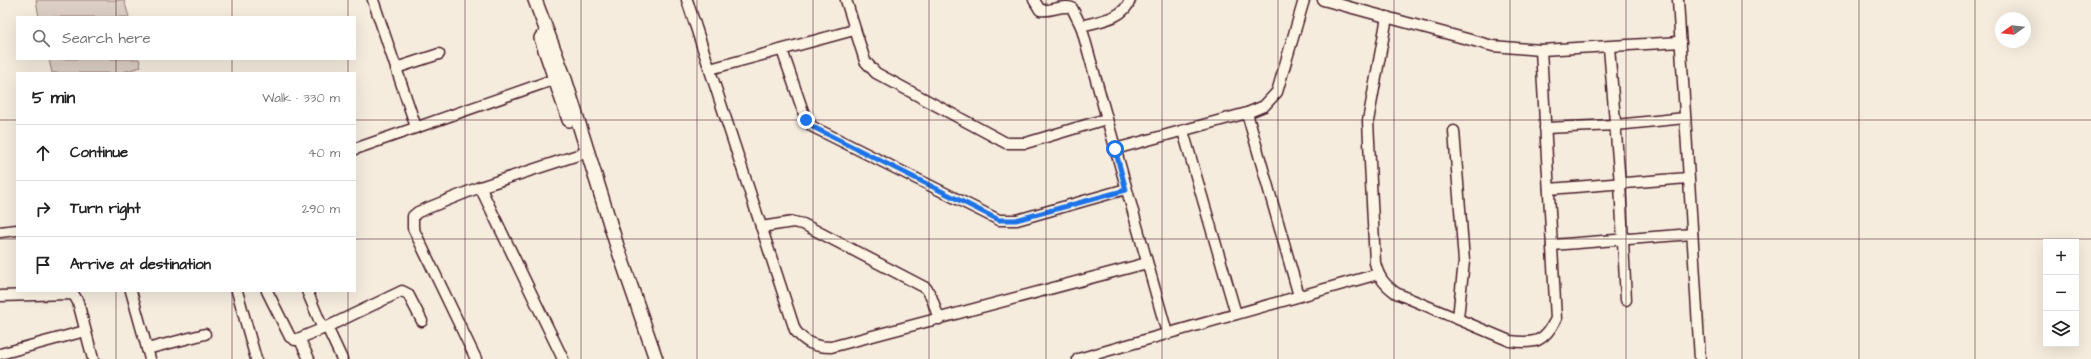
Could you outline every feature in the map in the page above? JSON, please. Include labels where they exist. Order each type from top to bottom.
[{"type":"main road","points":[[530,0],[559,77]]},
{"type":"main road","points":[[535,0],[649,359]]},
{"type":"main road","points":[[583,153],[656,359]]},
{"type":"street","points":[[373,0],[416,127]]},
{"type":"street","points":[[687,0],[795,330],[802,340],[811,345],[831,348],[1147,263]]},
{"type":"street","points":[[846,0],[854,30],[865,60],[876,73],[1006,143],[1026,142],[1106,118]]},
{"type":"street","points":[[1034,0],[1040,10],[1045,11],[1068,6],[1072,8],[1081,26],[1167,333]]},
{"type":"street","points":[[1081,26],[1120,14],[1128,5],[1130,0]]},
{"type":"street","points":[[1115,149],[1247,113],[1264,106],[1276,92],[1304,0]]},
{"type":"street","points":[[1323,0],[1493,46],[1541,50],[1609,48],[1681,42]]},
{"type":"street","points":[[1678,0],[1700,359]]},
{"type":"street","points":[[1387,17],[1368,121],[1375,263],[1378,274],[1382,282],[1396,293],[1510,341],[1524,343],[1537,341],[1549,333],[1556,319],[1541,50]]},
{"type":"street","points":[[710,69],[854,30]]},
{"type":"street","points":[[1609,48],[1620,184],[1626,300]]},
{"type":"street","points":[[782,50],[806,120],[813,127],[999,220],[1016,220],[1126,190]]},
{"type":"street","points":[[396,68],[439,54]]},
{"type":"street","points":[[356,149],[559,77]]},
{"type":"street","points":[[1247,113],[1299,296]]},
{"type":"street","points":[[1545,128],[1616,125],[1685,118]]},
{"type":"street","points":[[1182,131],[1236,314]]},
{"type":"street","points":[[1454,131],[1464,261],[1458,318]]},
{"type":"street","points":[[476,359],[411,223],[414,214],[480,187],[583,153]]},
{"type":"street","points":[[1549,189],[1688,178]]},
{"type":"street","points":[[480,187],[563,359]]},
{"type":"street","points":[[761,227],[792,222],[803,224],[926,288],[931,296],[939,319]]},
{"type":"street","points":[[0,232],[16,230]]},
{"type":"street","points":[[1552,245],[1692,234]]},
{"type":"street","points":[[1078,359],[1378,274]]},
{"type":"street","points":[[268,292],[291,338],[295,340],[300,340],[402,291],[408,294],[422,321]]},
{"type":"street","points":[[131,292],[150,359]]},
{"type":"street","points":[[237,292],[256,359]]},
{"type":"street","points":[[307,292],[342,359]]},
{"type":"street","points":[[0,296],[72,294],[78,302],[93,359]]},
{"type":"street","points":[[0,354],[86,331]]},
{"type":"street","points":[[147,349],[205,334]]},
{"type":"street","points":[[300,340],[309,359]]},
{"type":"shaded area","points":[[36,0],[124,0],[129,16],[39,16]]},
{"type":"shaded area","points":[[49,60],[139,60],[141,67],[123,72],[52,72]]},
{"type":"route","points":[[806,120],[813,127],[999,220],[1016,220],[1126,190],[1115,149]]}]
